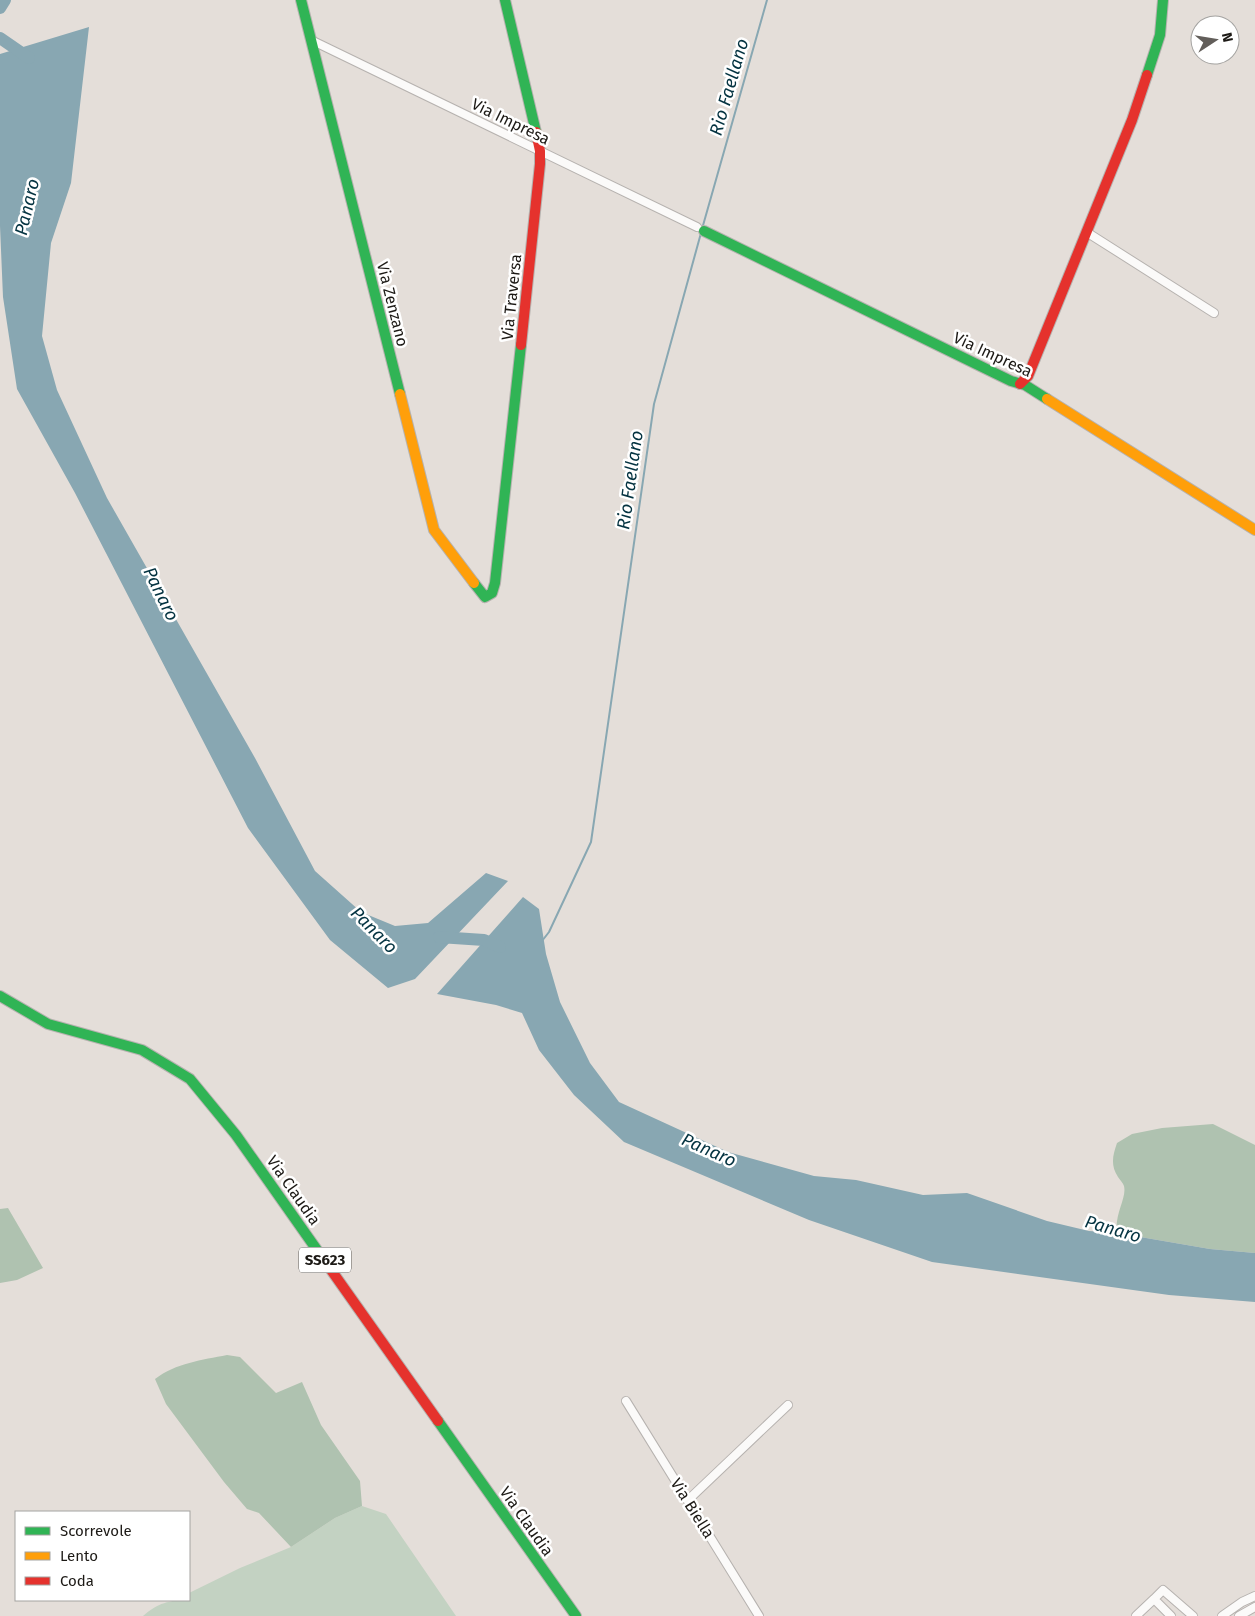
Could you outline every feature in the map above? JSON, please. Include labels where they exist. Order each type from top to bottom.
[{"type":"street","name":"Via Zenzano","points":[[301,0],[313,41],[434,530],[479,592],[488,597]]},
{"type":"street","name":"Via Traversa","points":[[488,597],[495,583],[540,151],[505,0]]},
{"type":"street","points":[[1020,384],[1028,376],[1088,233],[1132,120],[1160,35],[1163,0]]},
{"type":"street","name":"Via Impresa","points":[[313,41],[1020,384],[1255,530]]},
{"type":"street","points":[[1088,233],[1214,313]]},
{"type":"street","name":"Via Claudia","points":[[0,996],[48,1024],[142,1050],[190,1079],[242,1143],[576,1616]]},
{"type":"street","name":"Via Biella","points":[[626,1401],[759,1616]]},
{"type":"street","points":[[688,1500],[788,1405]]},
{"type":"street","points":[[1136,1616],[1163,1590],[1193,1616]]},
{"type":"street","points":[[1222,1616],[1242,1602],[1255,1596]]},
{"type":"street","points":[[1154,1598],[1171,1616]]},
{"type":"street","points":[[1239,1616],[1255,1607]]},
{"type":"green space","points":[[1213,1124],[1255,1145],[1255,1253],[1210,1249],[1117,1233],[1117,1219],[1124,1196],[1124,1185],[1115,1173],[1113,1164],[1117,1143],[1132,1134],[1162,1128]]},
{"type":"green space","points":[[8,1208],[43,1268],[17,1280],[0,1283],[0,1209]]},
{"type":"green space","points":[[227,1355],[240,1357],[276,1393],[302,1382],[321,1425],[360,1481],[362,1506],[335,1518],[291,1547],[259,1513],[247,1509],[224,1482],[166,1404],[155,1379],[180,1366]]},
{"type":"green space","points":[[362,1506],[386,1514],[456,1616],[143,1616],[164,1603],[190,1601],[190,1593],[240,1568],[291,1547],[335,1518]]},
{"type":"water","points":[[89,27],[71,183],[51,243],[42,336],[57,390],[107,498],[255,758],[315,871],[361,912],[395,926],[428,923],[486,873],[508,881],[415,979],[388,988],[330,940],[248,828],[75,493],[17,389],[3,297],[0,226],[0,54]]},
{"type":"water","points":[[523,897],[539,909],[546,954],[560,1002],[590,1063],[619,1102],[728,1152],[814,1176],[856,1180],[923,1195],[967,1193],[1047,1221],[1089,1231],[1117,1233],[1210,1249],[1255,1253],[1255,1302],[1169,1295],[932,1262],[809,1220],[624,1142],[574,1095],[539,1050],[522,1013],[496,1005],[437,994]]},
{"type":"waterway","name":"Panaro","points":[[0,8],[5,0]]},
{"type":"waterway","name":"Rio Faellano","points":[[702,229],[767,0]]},
{"type":"waterway","name":"Panaro","points":[[0,38],[29,58]]},
{"type":"waterway","name":"Rio Faellano","points":[[542,941],[549,932],[591,842],[654,404],[701,233]]},
{"type":"waterway","name":"Panaro","points":[[439,937],[484,940],[500,947]]},
{"type":"traffic: fast","points":[[301,0],[400,394]]},
{"type":"traffic: fast","points":[[505,0],[536,132]]},
{"type":"traffic: fast","points":[[1147,75],[1160,35],[1163,0]]},
{"type":"traffic: fast","points":[[704,231],[1011,381],[1025,385],[1047,399]]},
{"type":"traffic: fast","points":[[474,583],[485,597],[492,593],[495,583],[521,345]]},
{"type":"traffic: fast","points":[[0,996],[48,1024],[142,1050],[190,1079],[236,1135],[329,1267]]},
{"type":"traffic: fast","points":[[438,1421],[576,1616]]},
{"type":"traffic: slow","points":[[400,394],[434,530],[474,583]]},
{"type":"traffic: slow","points":[[1047,399],[1255,530]]},
{"type":"traffic: jam","points":[[1020,384],[1028,376],[1132,120],[1147,75]]},
{"type":"traffic: jam","points":[[521,345],[540,164],[540,151],[536,132]]},
{"type":"traffic: jam","points":[[329,1267],[438,1421]]}]
